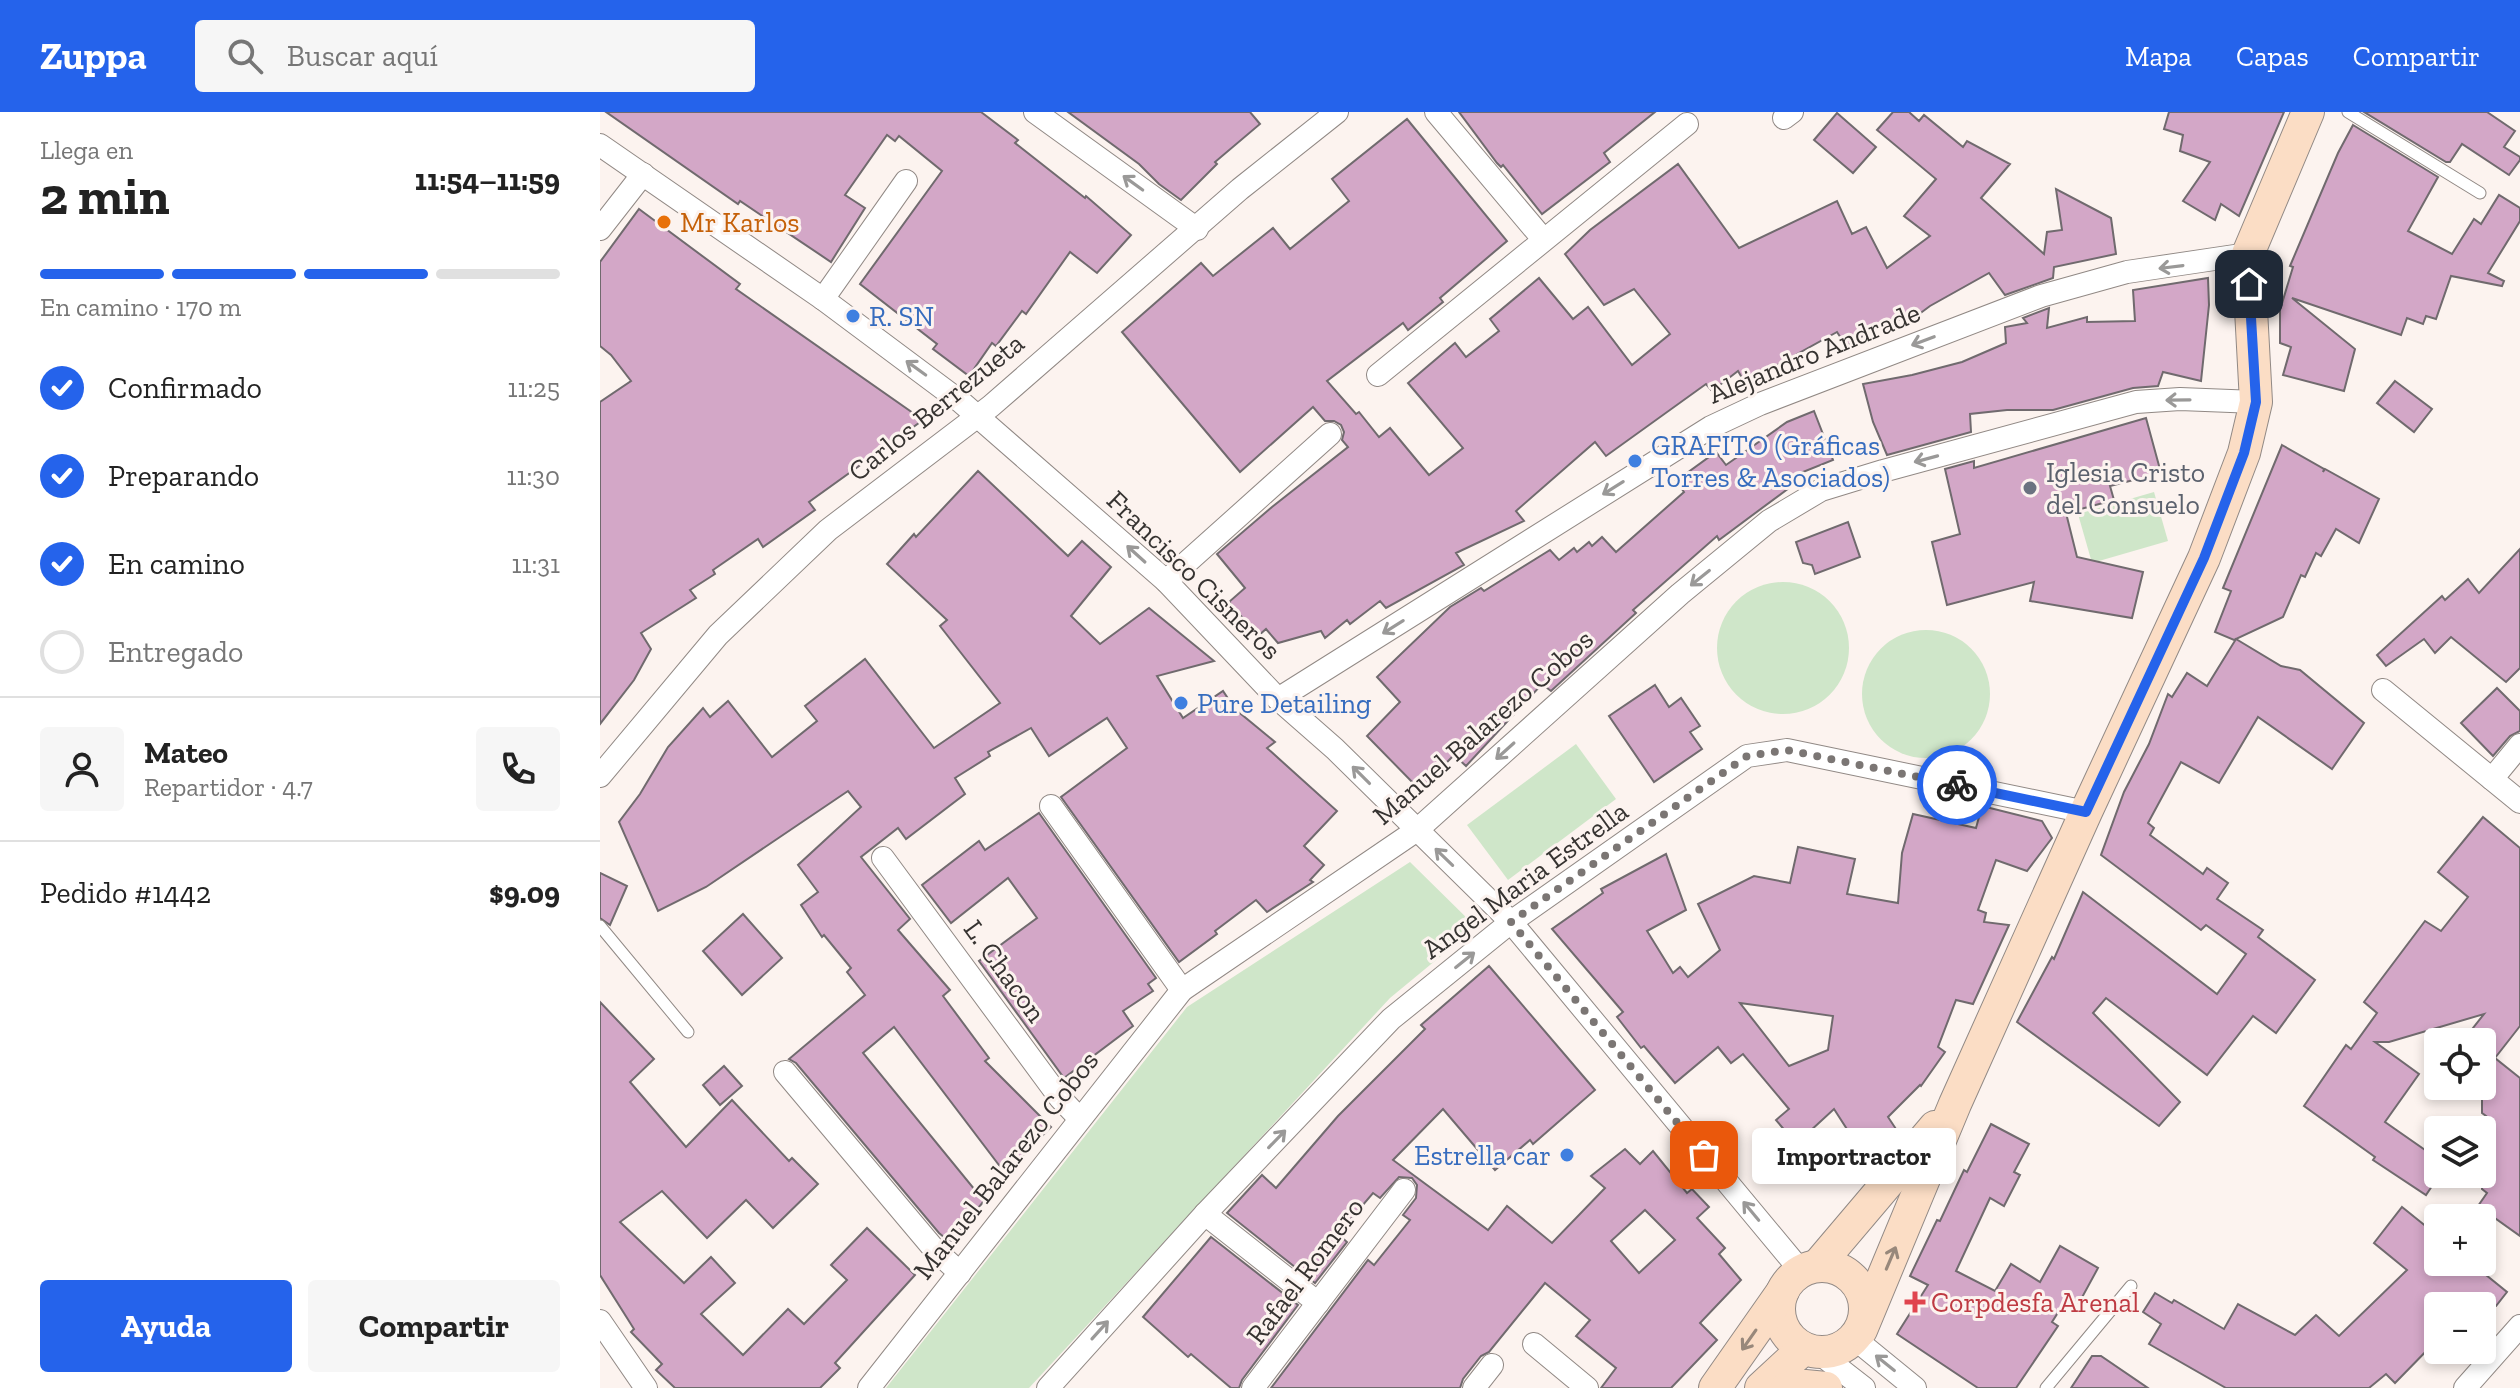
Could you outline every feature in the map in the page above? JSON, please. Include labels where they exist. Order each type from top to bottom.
[{"type":"street","points":[[1035,112],[1197,229]]},
{"type":"street","name":"Carlos Berrezueta","points":[[603,765],[718,635],[828,530],[978,417],[1240,189],[1337,112]]},
{"type":"street","points":[[1436,112],[1543,239]]},
{"type":"street","points":[[1761,1388],[1811,1351],[1839,1350],[1858,1335],[1955,1104],[2204,558],[2244,453],[2256,402],[2248,254],[2308,112]]},
{"type":"street","points":[[1378,375],[1687,124]]},
{"type":"street","name":"Francisco Cisneros","points":[[600,145],[823,299],[961,402],[1166,581],[1278,699],[1335,749],[1511,922],[1801,1276]]},
{"type":"street","points":[[600,229],[643,174]]},
{"type":"street","points":[[823,299],[906,181]]},
{"type":"street","name":"Alejandro Andrade","points":[[1278,699],[1711,427],[1760,404],[2041,296],[2127,272],[2248,254]]},
{"type":"street","name":"Manuel Balarezo Cobos","points":[[869,1388],[1182,990],[1417,830],[1680,594],[1769,521],[1821,490],[2136,402],[2180,399],[2256,402]]},
{"type":"street","points":[[1166,581],[1330,434]]},
{"type":"street","points":[[2383,690],[2520,802]]},
{"type":"street","points":[[2492,779],[2520,745]]},
{"type":"street","name":"Angel Maria Estrella","points":[[1048,1388],[1205,1214],[1391,1019],[1511,922],[1747,756],[1787,750],[2086,812]]},
{"type":"street","points":[[1051,806],[1182,990]]},
{"type":"street","name":"L. Chacon","points":[[883,858],[1060,1098],[1079,1118]]},
{"type":"street","points":[[785,1072],[934,1249],[960,1273]]},
{"type":"street","points":[[1715,1388],[1801,1276],[1955,1104]]},
{"type":"street","name":"Rafael Romero","points":[[1253,1388],[1404,1190]]},
{"type":"street","points":[[1205,1214],[1318,1303]]},
{"type":"street","points":[[1858,1335],[1866,1300],[1857,1281],[1840,1268],[1801,1276],[1779,1308],[1781,1325],[1790,1339],[1864,1388]]},
{"type":"street","points":[[600,1321],[646,1388]]},
{"type":"street","points":[[2465,1388],[2520,1326]]},
{"type":"street","points":[[1858,1335],[1915,1388]]},
{"type":"street","points":[[1534,1344],[1587,1388]]},
{"type":"street","points":[[1474,1388],[1492,1365]]},
{"type":"street","points":[[1787,1388],[1826,1388]]},
{"type":"lane","points":[[2348,112],[2480,193]]},
{"type":"lane","points":[[600,926],[688,1032]]},
{"type":"lane","points":[[2046,1388],[2131,1286]]},
{"type":"green space","points":[[2154,492],[2168,541],[2092,563],[2078,514]]},
{"type":"green space","points":[[1783,582],[1808,587],[1830,601],[1844,623],[1849,648],[1844,673],[1830,695],[1808,709],[1783,714],[1758,709],[1736,695],[1722,673],[1717,648],[1722,623],[1736,601],[1758,587]]},
{"type":"green space","points":[[1926,630],[1950,635],[1971,649],[1985,670],[1990,694],[1985,718],[1971,739],[1950,753],[1926,758],[1902,753],[1881,739],[1867,718],[1862,694],[1867,670],[1881,649],[1902,635]]},
{"type":"green space","points":[[1576,744],[1616,799],[1508,880],[1467,825]]},
{"type":"green space","points":[[1410,862],[1476,927],[1390,998],[1029,1388],[886,1388],[1187,1007]]},
{"type":"building","points":[[606,112],[981,112],[1018,140],[1015,143],[1086,196],[1131,235],[1097,273],[1070,252],[1026,314],[1022,311],[996,346],[992,343],[969,376],[933,349],[937,344],[860,284],[942,171],[899,136],[895,141],[887,135],[845,195],[865,208],[831,262],[740,201],[738,204]]},
{"type":"building","points":[[1068,112],[1250,112],[1260,124],[1215,162],[1217,164],[1181,200],[1139,164]]},
{"type":"building","points":[[1459,112],[1655,112],[1604,153],[1610,162],[1542,214],[1503,165],[1501,167],[1497,163]]},
{"type":"building","points":[[1893,112],[1909,112],[1919,121],[1924,115],[1963,147],[1967,141],[2010,164],[1981,198],[2044,254],[2047,232],[2062,230],[2056,189],[2111,218],[2116,254],[2054,267],[2053,278],[2005,295],[1989,273],[1930,306],[1907,323],[1903,317],[1887,327],[1885,323],[1846,346],[1837,332],[1745,383],[1738,371],[1712,391],[1706,384],[1606,456],[1595,442],[1516,511],[1524,521],[1456,553],[1464,565],[1386,608],[1380,601],[1350,624],[1347,620],[1325,638],[1321,631],[1278,643],[1266,629],[1258,636],[1229,602],[1245,588],[1217,554],[1348,447],[1342,440],[1344,432],[1341,425],[1325,421],[1313,407],[1240,472],[1122,332],[1201,263],[1213,276],[1273,228],[1290,249],[1349,201],[1332,179],[1407,119],[1507,241],[1440,298],[1443,302],[1408,330],[1403,323],[1327,381],[1379,437],[1390,428],[1429,475],[1463,448],[1408,383],[1455,343],[1466,357],[1499,331],[1490,319],[1539,278],[1573,319],[1588,307],[1632,365],[1670,334],[1634,289],[1604,305],[1565,254],[1590,230],[1678,164],[1739,248],[1837,201],[1852,234],[1866,227],[1887,268],[1930,236],[1904,216],[1936,179],[1877,130]]},
{"type":"building","points":[[2169,112],[2284,112],[2239,216],[2221,204],[2215,220],[2183,201],[2210,162],[2180,151],[2183,135],[2164,129]]},
{"type":"building","points":[[2364,112],[2487,112],[2515,131],[2504,147],[2520,160],[2509,175],[2462,144],[2450,162],[2446,162]]},
{"type":"building","points":[[1837,113],[1876,147],[1853,173],[1814,140]]},
{"type":"building","points":[[2353,125],[2438,177],[2408,231],[2452,254],[2474,219],[2481,224],[2499,195],[2520,208],[2520,221],[2488,273],[2504,281],[2502,286],[2451,276],[2436,319],[2426,316],[2423,324],[2407,318],[2401,335],[2292,298],[2355,349],[2344,391],[2283,375],[2291,347],[2280,343],[2280,310],[2293,267],[2290,266]]},
{"type":"building","points":[[639,209],[740,284],[736,289],[923,420],[809,502],[815,510],[763,547],[758,539],[713,570],[715,574],[690,590],[696,598],[641,633],[651,649],[634,680],[600,724],[600,402],[631,381],[600,346],[600,262]]},
{"type":"building","points":[[2208,278],[2209,305],[2201,381],[2163,372],[2158,386],[2133,388],[2053,410],[1970,414],[1971,432],[1887,455],[1873,422],[1863,384],[1962,362],[2006,343],[2005,327],[2027,323],[2023,318],[2049,308],[2047,328],[2087,317],[2087,322],[2135,321],[2133,290]]},
{"type":"building","points":[[2395,381],[2432,409],[2414,432],[2377,403]]},
{"type":"building","points":[[1814,411],[1833,460],[1788,478],[1793,485],[1719,540],[1717,536],[1633,610],[1636,613],[1551,691],[1542,684],[1466,766],[1454,755],[1420,790],[1367,736],[1400,702],[1377,677],[1450,607],[1481,588],[1484,591],[1550,550],[1559,560],[1574,548],[1577,552],[1589,542],[1592,546],[1602,537],[1616,552],[1684,492],[1676,481],[1716,452],[1726,465],[1787,422]]},
{"type":"building","points":[[2146,418],[2161,473],[2110,486],[2114,500],[2066,513],[2077,557],[2143,572],[2132,618],[2030,601],[2034,582],[1947,605],[1932,542],[1960,534],[1945,469],[1974,461],[1974,468]]},
{"type":"building","points":[[2282,445],[2324,469],[2323,472],[2325,469],[2379,499],[2359,543],[2336,529],[2321,556],[2316,553],[2305,577],[2301,575],[2283,617],[2234,640],[2215,632],[2231,591],[2223,588]]},
{"type":"building","points":[[978,471],[1068,556],[1082,541],[1111,567],[1071,616],[1100,644],[1149,608],[1214,661],[1157,676],[1183,718],[1223,691],[1235,709],[1275,742],[1267,748],[1337,811],[1304,846],[1324,865],[1310,880],[1313,882],[1267,912],[1256,900],[1179,962],[1061,797],[1127,748],[1107,718],[1049,756],[1031,728],[988,752],[990,756],[955,778],[965,794],[906,839],[898,828],[861,857],[910,919],[898,930],[950,990],[943,996],[989,1058],[985,1061],[1051,1127],[1005,1173],[894,1027],[863,1053],[984,1201],[950,1242],[939,1233],[796,1063],[789,1059],[865,995],[847,972],[851,968],[824,935],[822,937],[801,905],[818,892],[798,865],[861,807],[848,791],[706,887],[658,911],[619,822],[668,747],[703,708],[710,717],[728,701],[772,757],[817,721],[805,706],[865,659],[934,748],[1000,703],[940,626],[947,620],[887,564]]},
{"type":"building","points":[[1848,522],[1860,557],[1815,574],[1812,565],[1803,563],[1796,542]]},
{"type":"building","points":[[2520,549],[2520,668],[2506,682],[2451,637],[2435,653],[2424,639],[2386,666],[2377,655],[2442,596],[2445,600],[2468,579],[2479,593]]},
{"type":"building","points":[[2236,639],[2281,666],[2300,670],[2364,723],[2332,769],[2258,717],[2219,783],[2181,762],[2148,823],[2154,828],[2150,835],[2203,874],[2207,868],[2228,883],[2217,899],[2263,930],[2258,937],[2315,980],[2276,1033],[2253,1016],[2207,1075],[2106,998],[2093,1013],[2180,1102],[2159,1126],[2017,1022],[2052,957],[2054,959],[2083,892],[2217,994],[2246,954],[2206,925],[2201,930],[2101,855],[2124,792],[2149,744],[2168,694],[2172,697],[2187,673],[2207,686]]},
{"type":"building","points":[[1655,685],[1669,707],[1681,698],[1700,726],[1690,732],[1702,749],[1654,782],[1609,716]]},
{"type":"building","points":[[2497,688],[2520,711],[2520,731],[2510,736],[2493,756],[2461,723]]},
{"type":"building","points":[[1982,806],[2042,821],[2052,838],[2027,871],[1996,860],[1978,910],[1986,913],[1984,922],[2009,925],[1973,1004],[1956,1000],[1938,1047],[1945,1052],[1921,1086],[1888,1117],[1896,1129],[1878,1147],[1862,1131],[1854,1140],[1834,1109],[1796,1144],[1776,1120],[1789,1109],[1743,1054],[1731,1063],[1718,1047],[1675,1083],[1644,1046],[1641,1048],[1617,1017],[1623,1012],[1552,929],[1603,893],[1601,889],[1666,854],[1686,910],[1647,931],[1673,973],[1680,967],[1688,977],[1720,950],[1698,904],[1754,876],[1790,883],[1798,847],[1855,859],[1847,894],[1898,903],[1902,853],[1913,814],[1976,828]],"holes":[[[1740,1003],[1833,1016],[1828,1050],[1789,1066]]]},
{"type":"building","points":[[1039,813],[1156,978],[1148,984],[1153,991],[1123,1011],[1133,1026],[1064,1078],[979,961],[1037,918],[1008,878],[951,923],[922,885],[979,841],[985,850]]},
{"type":"building","points":[[2483,817],[2520,848],[2520,1026],[2496,1057],[2496,1028],[2473,1028],[2484,1014],[2436,1028],[2424,1028],[2424,1032],[2389,1042],[2375,1042],[2419,1074],[2385,1122],[2424,1149],[2424,1188],[2431,1188],[2426,1195],[2373,1160],[2375,1157],[2304,1106],[2346,1045],[2351,1049],[2377,1013],[2364,1002],[2425,921],[2441,931],[2468,897],[2438,872]]},
{"type":"building","points":[[600,873],[627,886],[610,925],[600,918]]},
{"type":"building","points":[[743,914],[782,958],[742,995],[703,951]]},
{"type":"building","points":[[1489,966],[1595,1090],[1533,1144],[1530,1140],[1495,1170],[1443,1109],[1393,1160],[1488,1230],[1507,1206],[1552,1243],[1605,1188],[1591,1176],[1625,1149],[1640,1164],[1653,1151],[1687,1193],[1692,1189],[1709,1207],[1697,1218],[1725,1248],[1719,1254],[1741,1280],[1700,1323],[1717,1340],[1671,1388],[1601,1388],[1616,1368],[1576,1336],[1590,1320],[1545,1283],[1489,1352],[1481,1356],[1463,1379],[1460,1388],[1271,1388],[1368,1260],[1374,1265],[1410,1220],[1403,1215],[1416,1198],[1417,1185],[1412,1178],[1399,1177],[1380,1198],[1373,1193],[1338,1234],[1347,1242],[1315,1283],[1227,1213],[1262,1175],[1276,1188],[1338,1116],[1425,1029],[1421,1025]],"holes":[[[1645,1210],[1675,1240],[1639,1273],[1611,1241]]]},
{"type":"building","points":[[600,1002],[654,1059],[630,1082],[686,1147],[732,1100],[789,1161],[792,1158],[818,1184],[773,1228],[746,1200],[707,1238],[662,1191],[620,1222],[684,1283],[711,1257],[735,1283],[701,1314],[743,1355],[788,1309],[804,1324],[847,1280],[831,1265],[867,1228],[915,1275],[835,1363],[840,1368],[820,1388],[675,1388],[656,1370],[662,1364],[631,1332],[634,1329],[600,1275]]},
{"type":"building","points":[[2496,1059],[2520,1078],[2520,1236],[2496,1219],[2496,1204],[2479,1204],[2487,1193],[2482,1188],[2496,1188],[2496,1116],[2482,1113],[2482,1100],[2496,1100]]},
{"type":"building","points":[[724,1066],[742,1086],[720,1105],[703,1085]]},
{"type":"building","points":[[1991,1124],[2029,1144],[2014,1172],[2020,1175],[2004,1206],[1990,1198],[1956,1271],[1995,1291],[2011,1264],[2040,1282],[2060,1246],[2098,1268],[2079,1303],[2068,1297],[2052,1322],[2058,1326],[2016,1388],[1978,1388],[1897,1334],[1928,1285],[1910,1276],[1937,1220],[1940,1221],[1964,1170],[1967,1172]]},
{"type":"building","points":[[2402,1207],[2424,1225],[2424,1276],[2487,1276],[2507,1292],[2496,1306],[2496,1292],[2424,1292],[2424,1353],[2395,1383],[2386,1374],[2369,1388],[2226,1388],[2149,1344],[2161,1324],[2143,1312],[2155,1293],[2172,1303],[2174,1300],[2224,1329],[2238,1304],[2295,1335],[2316,1315],[2339,1336],[2407,1270],[2374,1243]]},
{"type":"building","points":[[1211,1237],[1298,1305],[1239,1388],[1231,1388],[1191,1354],[1188,1357],[1143,1317]]},
{"type":"building","points":[[2092,1356],[2101,1356],[2148,1388],[2071,1388]]},
{"type":"way so far","points":[[1704,1155],[1511,922],[1747,756],[1787,750],[1957,785]]},
{"type":"place","name":"Mr Karlos","points":[[664,222]]},
{"type":"place","name":"R. SN","points":[[853,316]]},
{"type":"place","name":"GRAFITO (Gráficas Torres & Asociados)","points":[[1635,461]]},
{"type":"place","name":"Iglesia Cristo del Consuelo","points":[[2030,488]]},
{"type":"place","name":"Pure Detailing","points":[[1181,703]]},
{"type":"place","name":"Estrella car","points":[[1567,1155]]},
{"type":"place","name":"Importractor","points":[[1704,1155]]},
{"type":"place","name":"Corpdesfa Arenal","points":[[1915,1302]]},
{"type":"route","points":[[1957,785],[2086,812],[2204,558],[2244,453],[2256,402],[2249,284]]}]
